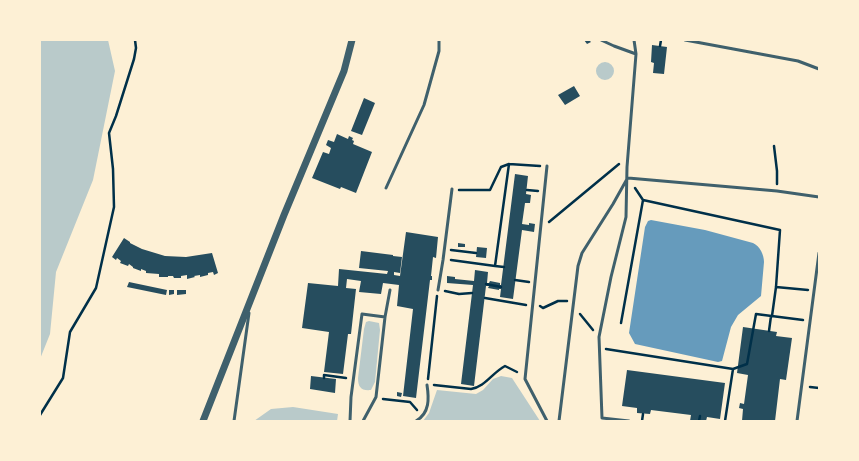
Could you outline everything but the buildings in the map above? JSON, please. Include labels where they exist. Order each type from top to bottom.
[{"type":"street","points":[[204,421],[284,215],[344,71],[352,40]]},
{"type":"lane","points":[[386,188],[424,105],[439,51],[439,40]]},
{"type":"lane","points":[[601,40],[636,54]]},
{"type":"lane","points":[[628,421],[602,418],[599,337],[611,277],[626,217],[628,160],[636,54],[634,40]]},
{"type":"lane","points":[[685,40],[798,61],[819,70]]},
{"type":"lane","points":[[547,166],[525,379],[547,421]]},
{"type":"lane","points":[[628,178],[777,191],[819,197]]},
{"type":"lane","points":[[559,421],[578,266],[582,253],[628,178]]},
{"type":"lane","points":[[438,290],[452,189]]},
{"type":"lane","points":[[797,421],[819,253]]},
{"type":"lane","points":[[363,421],[375,398],[384,317],[390,290]]},
{"type":"lane","points":[[234,421],[250,303]]},
{"type":"lane","points":[[350,421],[353,379],[362,314],[384,317]]},
{"type":"lane","points":[[416,421],[424,414],[430,400],[427,385]]},
{"type":"path","points":[[40,415],[63,378],[70,332],[76,320],[89,303],[96,288],[114,207],[113,169],[109,133],[134,59],[136,48],[135,40]]},
{"type":"path","points":[[660,46],[661,40]]},
{"type":"path","points":[[774,146],[777,171],[777,191]]},
{"type":"path","points":[[541,229],[619,164],[628,160]]},
{"type":"path","points":[[452,189],[490,190],[501,167],[509,164],[547,166]]},
{"type":"path","points":[[495,266],[509,164]]},
{"type":"path","points":[[621,323],[643,200],[780,230],[776,287],[769,331]]},
{"type":"path","points":[[444,250],[476,253]]},
{"type":"path","points":[[443,260],[504,267]]},
{"type":"path","points":[[486,284],[501,287]]},
{"type":"path","points":[[776,287],[814,291]]},
{"type":"path","points":[[427,385],[438,290],[459,294],[472,294]]},
{"type":"path","points":[[484,298],[533,306]]},
{"type":"path","points":[[534,300],[543,308],[558,301],[574,301]]},
{"type":"path","points":[[573,306],[599,337]]},
{"type":"path","points":[[600,348],[733,369],[747,364],[756,314],[810,320]]},
{"type":"path","points":[[446,387],[476,389],[499,369],[505,366],[516,371],[525,379]]},
{"type":"path","points":[[725,421],[733,369]]},
{"type":"path","points":[[324,378],[324,375],[353,379]]},
{"type":"path","points":[[375,398],[410,402]]},
{"type":"path","points":[[642,421],[643,414]]},
{"type":"path","points":[[699,421],[700,416]]},
{"type":"shaded area","points":[[40,40],[108,40],[115,71],[93,180],[56,272],[50,334],[40,359]]},
{"type":"shaded area","points":[[605,62],[611,65],[614,71],[611,77],[605,80],[599,77],[596,71],[599,65]]},
{"type":"shaded area","points":[[369,321],[379,323],[380,330],[375,382],[371,390],[365,390],[361,388],[358,378],[364,329],[366,322]]},
{"type":"shaded area","points":[[501,376],[512,378],[540,421],[423,421],[429,413],[437,390],[476,394],[483,390],[493,379]]},
{"type":"shaded area","points":[[293,407],[338,414],[337,421],[254,421],[271,409]]},
{"type":"water","points":[[651,220],[705,230],[753,243],[758,246],[761,251],[764,262],[761,296],[738,315],[731,327],[722,361],[718,362],[635,344],[629,333],[645,227],[648,221]]}]
